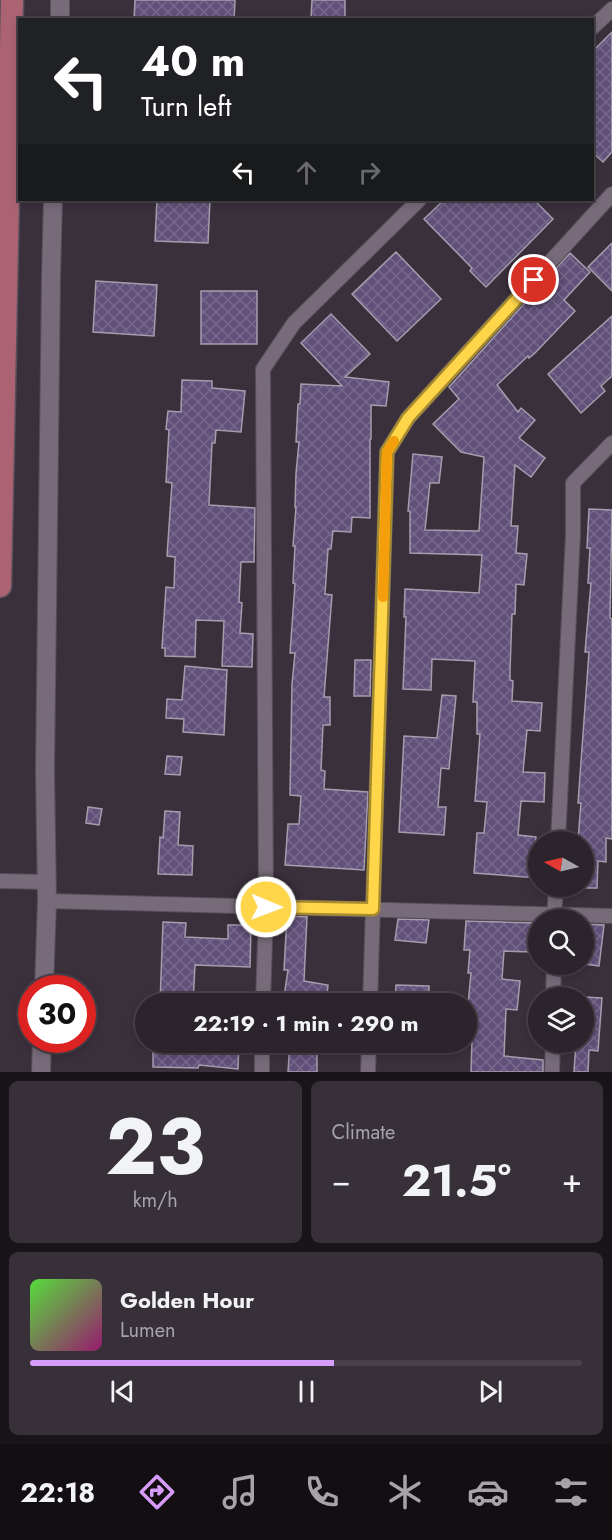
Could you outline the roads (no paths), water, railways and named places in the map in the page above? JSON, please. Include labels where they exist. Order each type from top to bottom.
[{"type":"main road","points":[[0,586],[12,0]]},
{"type":"street","points":[[60,0],[60,18]]},
{"type":"street","points":[[594,26],[612,9]]},
{"type":"street","points":[[370,993],[387,452],[408,418],[612,195]]},
{"type":"street","points":[[44,975],[53,201]]},
{"type":"street","points":[[264,993],[266,907],[264,369],[294,323],[418,201]]},
{"type":"street","points":[[559,831],[573,534],[573,483],[612,443]]},
{"type":"street","points":[[0,882],[46,882]]},
{"type":"street","points":[[47,901],[373,909],[528,916]]},
{"type":"street","points":[[594,916],[612,916]]},
{"type":"street","points":[[40,1072],[41,1053]]},
{"type":"street","points":[[262,1053],[262,1072]]},
{"type":"street","points":[[368,1072],[369,1053]]},
{"type":"street","points":[[552,1072],[553,1053]]}]
